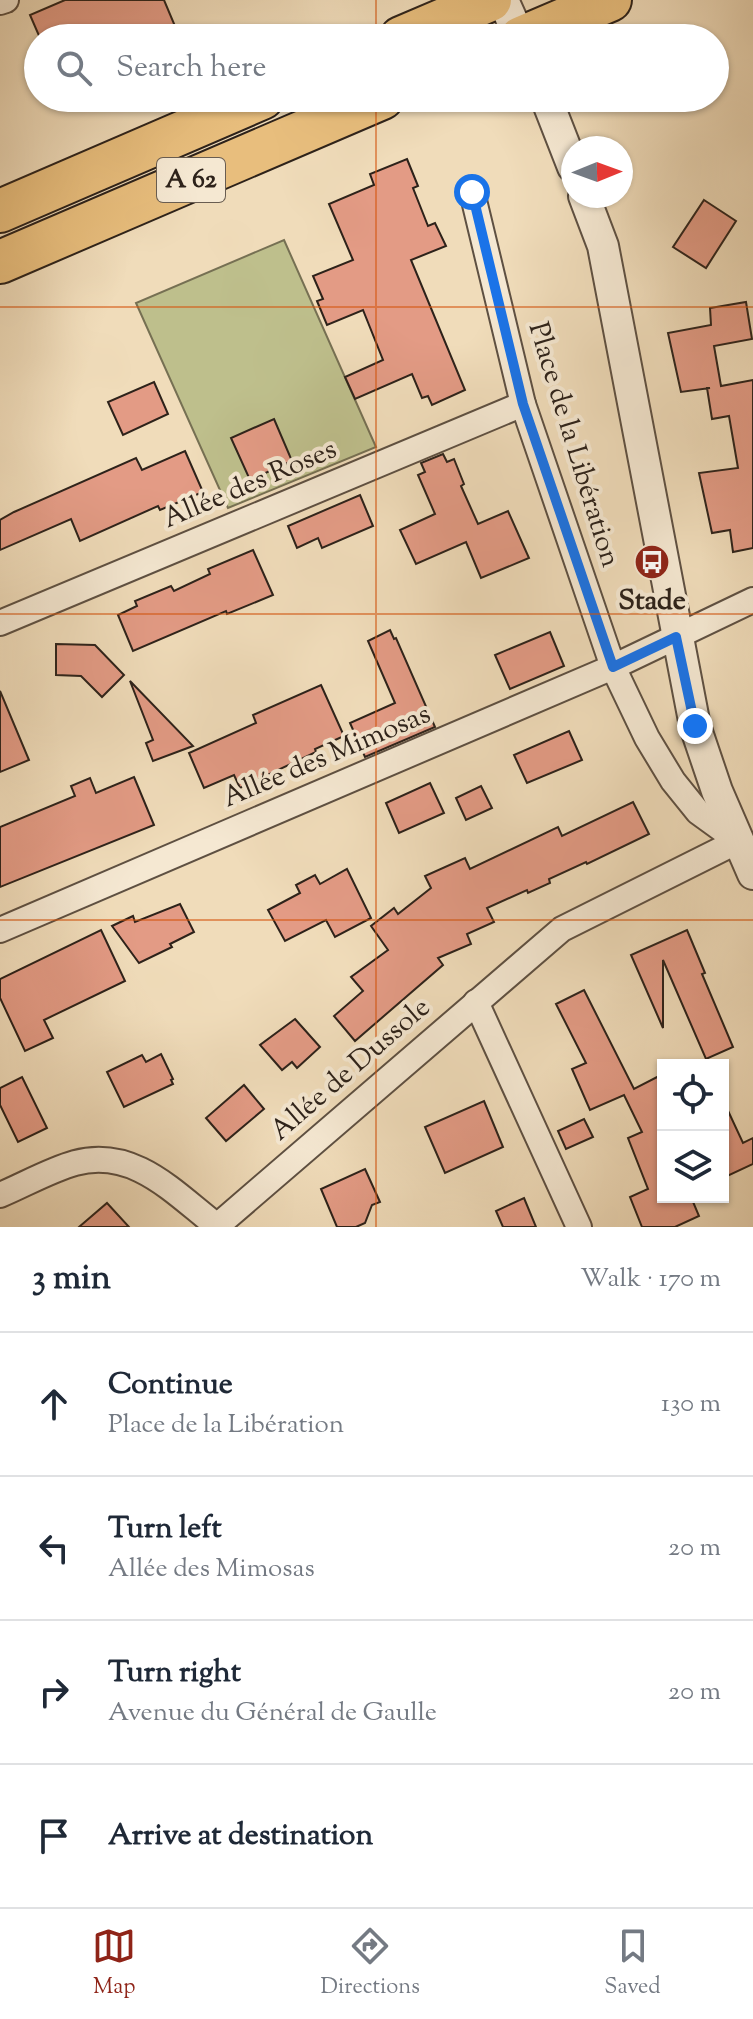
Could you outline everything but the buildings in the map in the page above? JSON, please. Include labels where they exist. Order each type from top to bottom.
[{"type":"highway","points":[[434,24],[490,0]]},
{"type":"highway","points":[[554,24],[610,0]]},
{"type":"highway","name":"A 62","points":[[0,211],[230,112]]},
{"type":"highway","name":"A 62","points":[[0,262],[349,112]]},
{"type":"street","points":[[0,2],[6,0]]},
{"type":"street","points":[[503,0],[514,24]]},
{"type":"street","points":[[551,112],[561,136]]},
{"type":"street","name":"Place de la Libération","points":[[472,192],[523,404],[613,667],[647,738],[673,781],[698,812],[738,841]]},
{"type":"street","points":[[589,208],[603,246],[695,726],[717,791],[753,874]]},
{"type":"street","name":"Allée des Roses","points":[[0,623],[523,404]]},
{"type":"street","name":"Allée des Mimosas","points":[[0,930],[613,667],[753,600]]},
{"type":"street","name":"Allée de Dussole","points":[[0,1195],[74,1163],[108,1158],[141,1168],[216,1227],[562,929],[738,841]]},
{"type":"street","points":[[476,1002],[579,1227]]},
{"type":"green space","points":[[284,240],[376,447],[228,508],[136,303]]},
{"type":"place","name":"Stade","points":[[652,562]]},
{"type":"route","points":[[472,192],[523,404],[613,667],[676,637],[695,726]]}]
